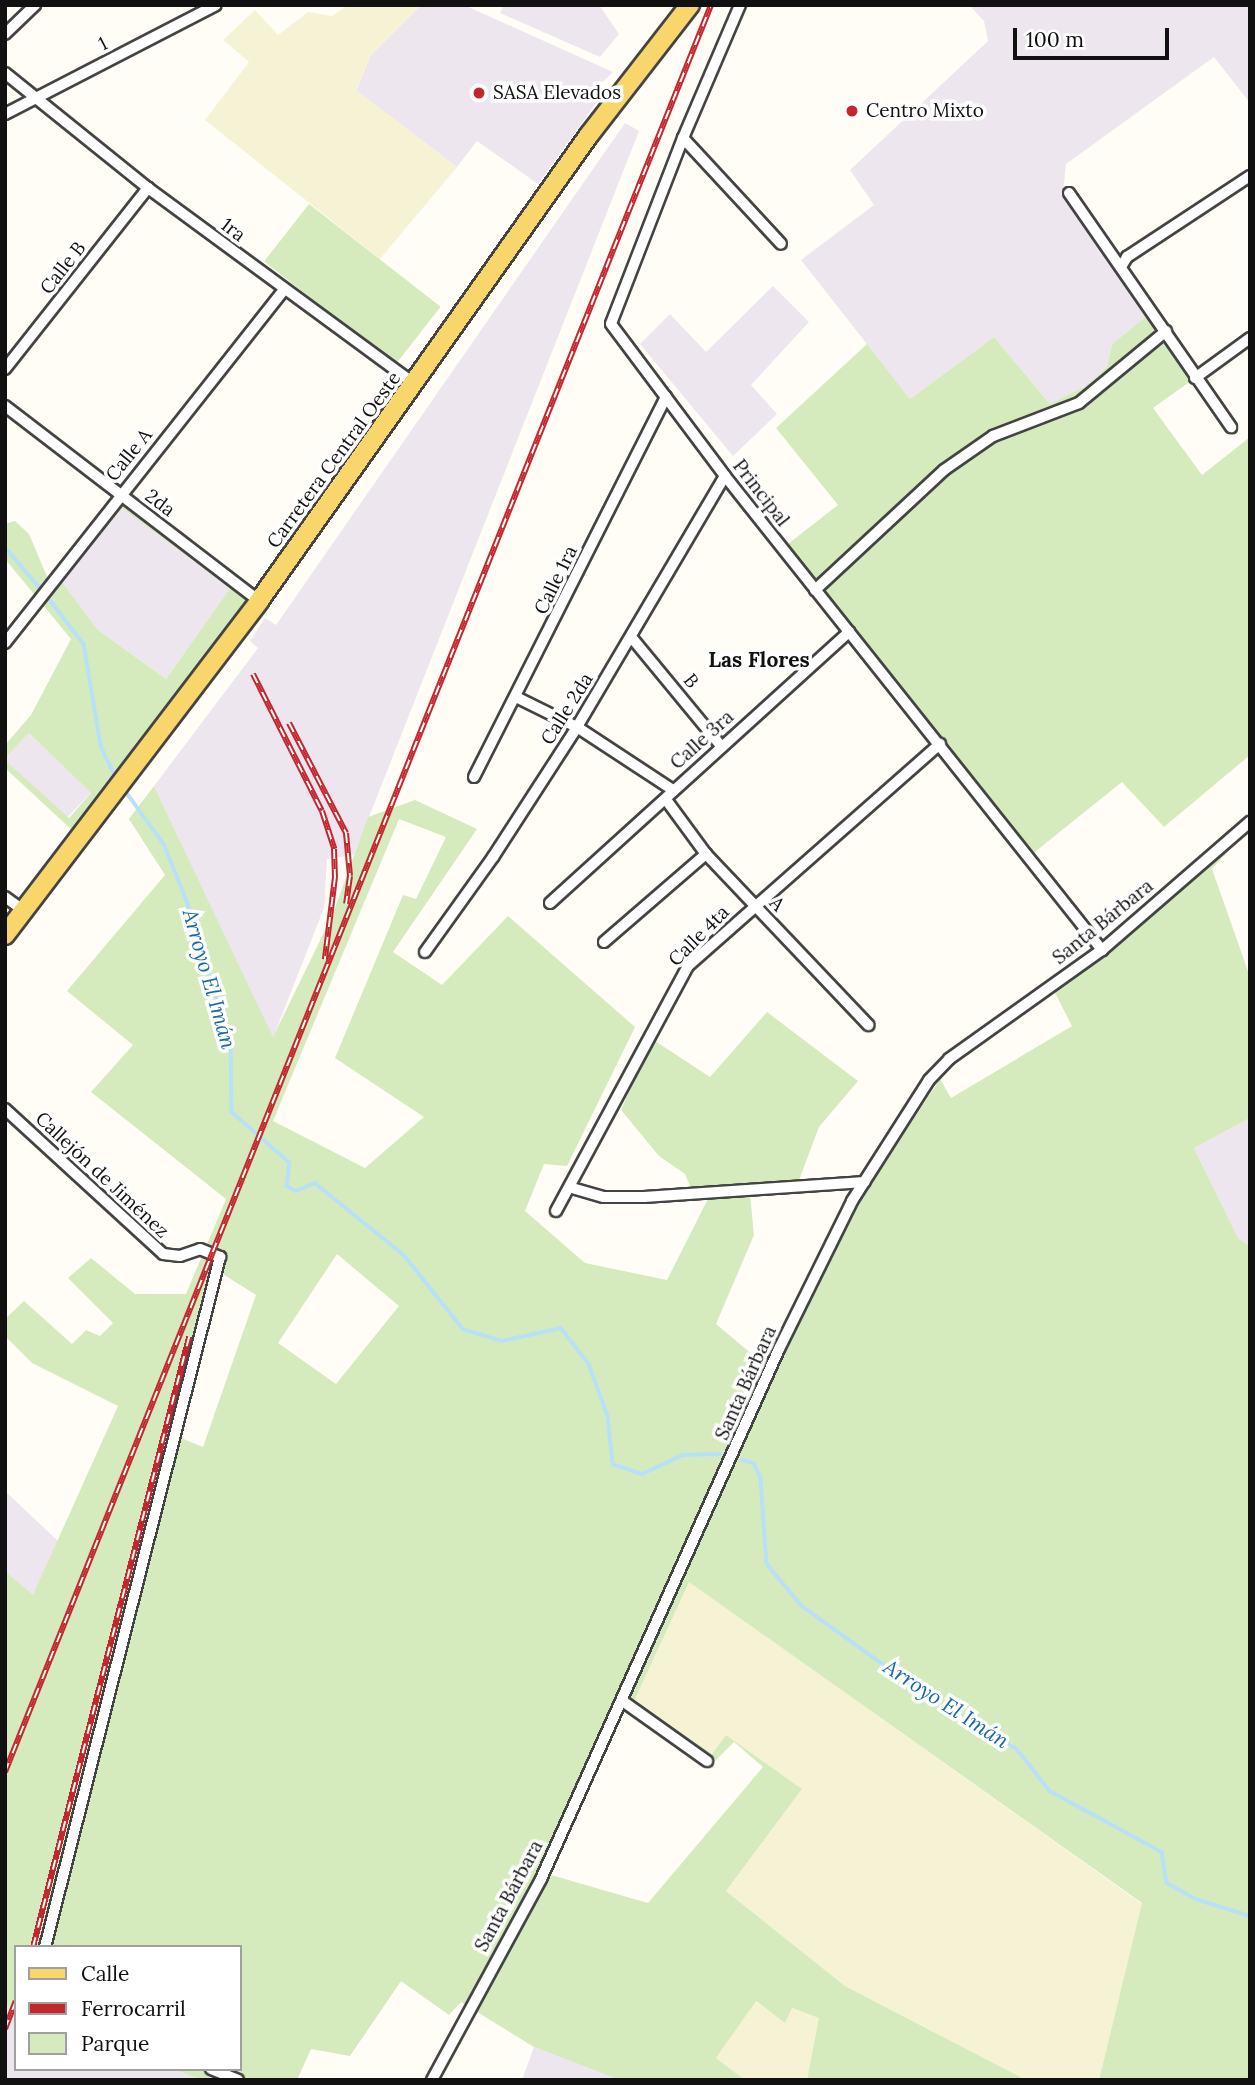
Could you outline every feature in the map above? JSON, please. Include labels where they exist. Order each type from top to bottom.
[{"type":"main road","name":"Carretera Central Oeste","points":[[5,934],[112,799],[260,601],[637,69],[690,5]]},
{"type":"street","points":[[5,34],[35,5]]},
{"type":"street","name":"1","points":[[5,114],[216,5]]},
{"type":"street","name":"Principal","points":[[740,5],[683,138],[611,324],[725,476],[1102,950]]},
{"type":"street","name":"1ra","points":[[5,73],[34,99],[283,291],[415,384]]},
{"type":"street","points":[[683,138],[781,244]]},
{"type":"street","points":[[1121,267],[1127,257],[1250,176]]},
{"type":"street","name":"Calle B","points":[[5,369],[148,188]]},
{"type":"street","points":[[1069,193],[1231,428]]},
{"type":"street","name":"Calle A","points":[[5,643],[283,291]]},
{"type":"street","points":[[816,590],[944,470],[993,436],[1079,403],[1166,331]]},
{"type":"street","points":[[1195,378],[1250,338]]},
{"type":"street","name":"Calle 1ra","points":[[474,778],[518,698],[666,397]]},
{"type":"street","name":"2da","points":[[5,406],[260,601]]},
{"type":"street","name":"Calle 2da","points":[[425,952],[494,857],[577,727],[632,638],[725,476]]},
{"type":"street","name":"Calle 3ra","points":[[550,903],[667,801],[673,790],[849,632]]},
{"type":"street","name":"B","points":[[632,638],[722,747]]},
{"type":"street","points":[[518,698],[577,727],[673,790]]},
{"type":"street","name":"Calle 4ta","points":[[556,1211],[572,1188],[649,1033],[688,966],[940,744]]},
{"type":"street","name":"A","points":[[667,801],[706,854],[868,1025]]},
{"type":"street","name":"Santa Bárbara","points":[[432,2080],[541,1879],[624,1702],[779,1349],[864,1182],[929,1080],[949,1059],[1102,950],[1250,822]]},
{"type":"street","points":[[604,943],[706,854]]},
{"type":"street","points":[[5,897],[24,911]]},
{"type":"street","name":"Callejón de Jiménez","points":[[5,1109],[163,1254],[180,1256],[200,1249],[220,1257],[46,1945]]},
{"type":"street","points":[[572,1188],[604,1198],[864,1182]]},
{"type":"street","points":[[624,1702],[708,1761]]},
{"type":"street","points":[[216,2071],[238,2080]]},
{"type":"shaded area","points":[[348,5],[421,5],[371,55],[356,90],[457,167],[380,259],[205,120],[249,62],[223,40],[255,10],[278,35],[308,12],[332,16]]},
{"type":"shaded area","name":"SASA Elevados","points":[[421,5],[464,5],[613,72],[594,90],[601,96],[538,184],[477,141],[457,167],[356,91],[371,55]]},
{"type":"shaded area","points":[[504,5],[599,5],[619,34],[600,57],[500,13]]},
{"type":"shaded area","points":[[969,5],[1250,5],[1250,103],[1214,57],[1066,164],[1063,192],[1148,315],[1112,344],[1107,367],[1086,387],[1050,404],[994,337],[910,399],[801,260],[874,205],[850,170],[988,41],[984,21]]},
{"type":"shaded area","points":[[625,123],[639,131],[354,855],[327,859],[324,908],[273,1038],[154,786],[258,648],[250,641],[265,618],[276,625]]},
{"type":"shaded area","points":[[773,286],[809,322],[751,385],[777,414],[733,456],[640,344],[670,314],[706,352]]},
{"type":"shaded area","points":[[122,507],[230,588],[166,679],[98,630],[62,582]]},
{"type":"shaded area","points":[[29,733],[91,793],[66,819],[5,760]]},
{"type":"shaded area","points":[[1250,1118],[1250,1246],[1238,1238],[1194,1148]]},
{"type":"shaded area","points":[[5,1491],[60,1543],[33,1596],[5,1571]]},
{"type":"shaded area","points":[[688,1581],[1142,1904],[1099,2080],[1026,2080],[845,1986],[726,1891],[802,1789],[726,1735],[712,1755],[633,1701]]},
{"type":"shaded area","points":[[755,2001],[785,2022],[791,2008],[820,2018],[807,2080],[745,2080],[716,2058]]},
{"type":"shaded area","points":[[5,2004],[14,2008],[14,2071],[178,2071],[201,2080],[5,2080]]},
{"type":"shaded area","points":[[534,2047],[619,2080],[522,2080]]},
{"type":"green space","points":[[309,204],[441,307],[396,364],[264,262]]},
{"type":"green space","points":[[1148,315],[1195,378],[1153,408],[1202,475],[1250,437],[1250,755],[1164,827],[1122,782],[1031,855],[784,547],[838,505],[776,428],[867,344],[910,399],[994,337],[1050,404],[1086,386],[1107,367],[1112,344]]},
{"type":"green space","points":[[118,491],[253,593],[74,832],[5,768],[5,760],[69,818],[91,793],[29,733],[5,758],[5,745],[31,715],[71,639],[5,559],[5,524],[15,521],[29,534],[48,579]],"holes":[[[122,508],[230,588],[166,679],[98,630],[62,582]]]},
{"type":"green space","points":[[154,786],[273,1037],[332,916],[368,817],[415,800],[477,829],[393,952],[442,985],[508,916],[635,1027],[567,1166],[544,1164],[525,1211],[585,1263],[667,1280],[712,1191],[693,1193],[685,1174],[659,1156],[621,1110],[652,1039],[710,1077],[767,1012],[858,1081],[819,1127],[798,1183],[749,1185],[754,1235],[716,1324],[772,1371],[856,1206],[940,1079],[951,1098],[1072,1026],[1051,985],[1249,828],[1212,869],[1250,977],[1250,1118],[1194,1148],[1238,1238],[1250,1246],[1250,2080],[1099,2080],[1142,1903],[689,1582],[634,1701],[712,1754],[726,1735],[802,1789],[726,1891],[845,1986],[1026,2080],[807,2080],[819,2018],[792,2008],[785,2023],[756,2001],[716,2058],[745,2080],[619,2080],[534,2047],[461,2002],[449,2015],[401,1981],[350,2056],[311,2049],[297,2080],[201,2080],[178,2071],[242,2071],[242,1945],[14,1945],[14,2008],[5,2004],[5,1571],[33,1595],[118,1406],[32,1363],[5,1336],[5,1319],[24,1301],[72,1344],[86,1330],[100,1336],[113,1323],[68,1278],[91,1258],[135,1294],[186,1294],[226,1199],[91,1092],[133,1045],[67,991],[165,875],[129,819]],"holes":[[[399,819],[446,837],[416,899],[403,895],[335,1058],[424,1117],[365,1168],[273,1121]],[[337,1254],[399,1306],[336,1384],[278,1343]],[[218,1271],[256,1295],[203,1447],[176,1436]],[[626,1707],[709,1767],[734,1742],[763,1767],[648,1903],[551,1875]]]},
{"type":"waterway","name":"Arroyo El Imán","points":[[5,547],[40,588]]},
{"type":"waterway","name":"Arroyo El Imán","points":[[50,600],[84,644],[101,746],[117,781]]},
{"type":"waterway","name":"Arroyo El Imán","points":[[124,789],[164,844],[187,901],[231,1045],[232,1112],[290,1163],[287,1186],[296,1191],[315,1183],[404,1255],[463,1329],[502,1341],[561,1328],[589,1364],[608,1416],[613,1464],[642,1474],[683,1455],[720,1454]]},
{"type":"waterway","name":"Arroyo El Imán","points":[[742,1460],[754,1463],[761,1479],[767,1564],[802,1606],[942,1707],[1017,1749],[1050,1791],[1162,1852],[1167,1883],[1196,1899],[1250,1916]]},
{"type":"railway","points":[[5,1772],[711,5]]},
{"type":"railway","points":[[253,674],[322,811],[334,849],[335,877],[325,959]]},
{"type":"railway","points":[[289,723],[346,833],[350,876],[346,904]]},
{"type":"railway","points":[[34,1945],[189,1337]]},
{"type":"railway","points":[[5,2029],[14,2006]]},
{"type":"place","name":"SASA Elevados","points":[[479,93]]},
{"type":"place","name":"Centro Mixto","points":[[852,111]]},
{"type":"district","name":"Las Flores","points":[[759,660]]}]
